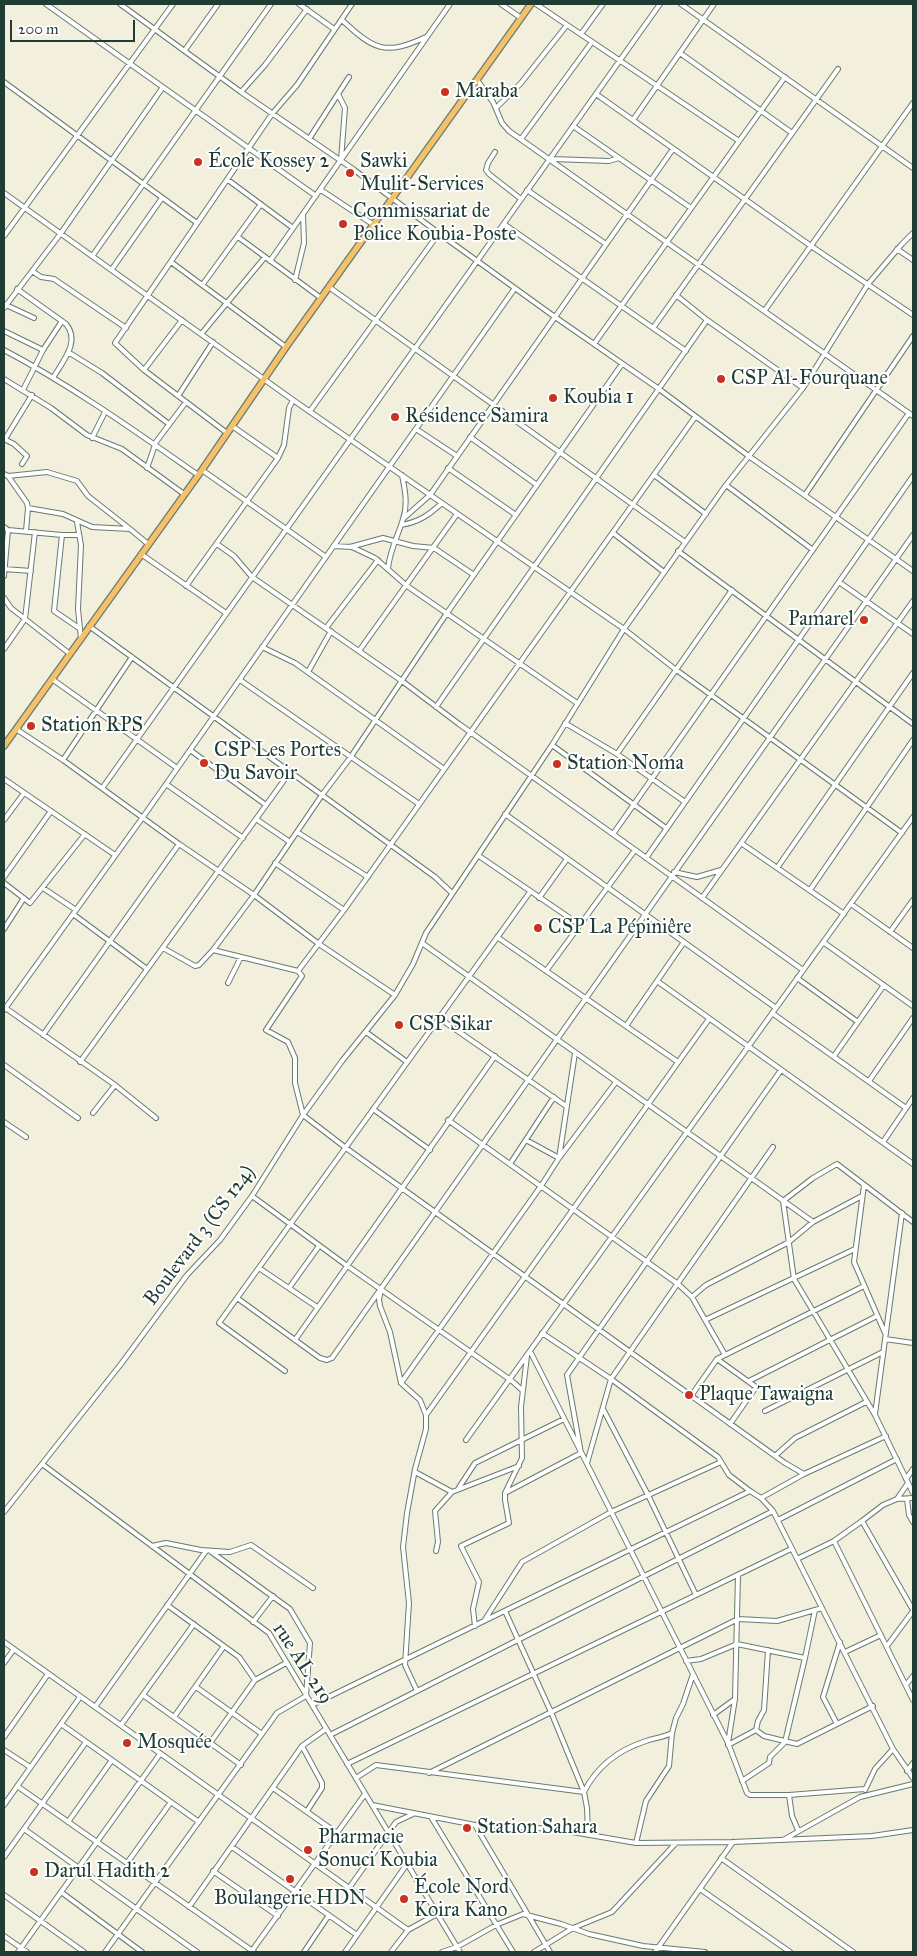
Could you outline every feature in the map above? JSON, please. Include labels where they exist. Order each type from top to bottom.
[{"type":"main road","points":[[4,746],[6,736],[16,729],[81,639],[227,434],[286,347],[531,4]]},
{"type":"street","points":[[46,4],[316,196]]},
{"type":"street","points":[[120,4],[555,317],[659,389],[750,457],[913,571]]},
{"type":"street","points":[[4,236],[173,4]]},
{"type":"street","points":[[184,50],[218,4]]},
{"type":"street","points":[[93,255],[271,4]]},
{"type":"street","points":[[299,4],[334,29]]},
{"type":"street","points":[[227,434],[144,370],[115,343],[228,180],[248,148],[272,114],[297,85],[352,4]]},
{"type":"street","points":[[270,261],[450,4]]},
{"type":"street","points":[[501,4],[521,18]]},
{"type":"street","points":[[536,4],[739,141]]},
{"type":"street","points":[[581,34],[603,4]]},
{"type":"street","points":[[103,788],[660,4]]},
{"type":"street","points":[[681,4],[913,168]]},
{"type":"street","points":[[633,120],[714,4]]},
{"type":"street","points":[[241,92],[265,65],[307,9]]},
{"type":"street","points":[[342,20],[367,40],[385,48],[403,46],[428,36]]},
{"type":"street","points":[[496,108],[520,84],[567,25]]},
{"type":"street","points":[[521,139],[592,42]]},
{"type":"street","points":[[680,53],[792,132]]},
{"type":"street","points":[[653,328],[838,69]]},
{"type":"street","points":[[594,344],[784,77]]},
{"type":"street","points":[[309,139],[349,78]]},
{"type":"street","points":[[477,80],[493,102],[502,123],[510,131],[911,414],[836,517],[613,834]]},
{"type":"street","points":[[4,82],[197,223]]},
{"type":"street","points":[[34,318],[4,306],[61,233],[163,87]]},
{"type":"street","points":[[338,94],[345,108],[340,161]]},
{"type":"street","points":[[596,94],[811,246],[913,315]]},
{"type":"street","points":[[765,310],[913,103]]},
{"type":"street","points":[[573,126],[691,208]]},
{"type":"street","points":[[404,518],[430,495],[674,149]]},
{"type":"street","points":[[495,152],[486,170],[522,198]]},
{"type":"street","points":[[550,159],[609,161],[619,158]]},
{"type":"street","points":[[228,180],[293,228]]},
{"type":"street","points":[[321,190],[374,226]]},
{"type":"street","points":[[527,190],[606,244]]},
{"type":"street","points":[[4,193],[310,412],[624,629],[743,719],[902,833]]},
{"type":"street","points":[[112,269],[162,198]]},
{"type":"street","points":[[203,284],[261,204]]},
{"type":"street","points":[[295,280],[304,243],[303,214]]},
{"type":"street","points":[[504,224],[686,351]]},
{"type":"street","points":[[310,412],[439,233]]},
{"type":"street","name":"Boulevard 3 (CS 124)","points":[[4,1512],[187,1275],[220,1240],[252,1196],[303,1115],[342,1061],[395,995],[413,964],[426,933],[532,776],[624,629],[726,485],[803,388],[868,284],[913,233]]},
{"type":"street","points":[[238,237],[321,298]]},
{"type":"street","points":[[898,249],[913,260]]},
{"type":"street","points":[[202,333],[265,257]]},
{"type":"street","points":[[171,262],[286,347]]},
{"type":"street","points":[[32,271],[41,277],[54,278],[126,328]]},
{"type":"street","points":[[329,287],[685,542]]},
{"type":"street","points":[[156,1118],[115,1085],[4,1009],[143,817],[515,288]]},
{"type":"street","points":[[18,289],[62,321],[73,336],[72,344],[53,378]]},
{"type":"street","points":[[676,295],[803,388]]},
{"type":"street","points":[[144,370],[182,320]]},
{"type":"street","points":[[436,707],[708,320]]},
{"type":"street","points":[[23,390],[43,350],[62,321]]},
{"type":"street","points":[[4,331],[43,350]]},
{"type":"street","points":[[805,495],[913,336]]},
{"type":"street","points":[[178,396],[213,342]]},
{"type":"street","points":[[4,350],[53,378],[248,501],[326,557]]},
{"type":"street","points":[[68,352],[102,373],[169,424]]},
{"type":"street","points":[[163,948],[195,966],[200,965],[213,950],[350,758],[447,614],[622,364]]},
{"type":"street","points":[[4,379],[32,396],[80,431],[92,438],[122,449],[184,494]]},
{"type":"street","points":[[22,464],[27,456],[14,444],[4,439],[32,396]]},
{"type":"street","points":[[186,586],[278,458],[284,445],[289,408],[293,400]]},
{"type":"street","points":[[147,468],[155,444],[186,402]]},
{"type":"street","points":[[92,438],[105,412]]},
{"type":"street","points":[[298,971],[344,910],[695,417]]},
{"type":"street","points":[[232,426],[278,458]]},
{"type":"street","points":[[416,429],[457,456]]},
{"type":"street","points":[[470,437],[537,485]]},
{"type":"street","points":[[448,468],[516,515]]},
{"type":"street","points":[[6,475],[47,472],[77,482],[88,496],[148,544]]},
{"type":"street","points":[[654,474],[706,514]]},
{"type":"street","points":[[6,475],[25,499],[28,508],[26,531]]},
{"type":"street","points":[[388,568],[389,556],[404,518],[406,495],[402,475]]},
{"type":"street","points":[[646,858],[913,476]]},
{"type":"street","points":[[726,485],[813,550]]},
{"type":"street","points":[[401,526],[416,523],[442,503]]},
{"type":"street","points":[[28,508],[63,514],[92,527],[130,528]]},
{"type":"street","points":[[359,652],[408,586],[457,514]]},
{"type":"street","points":[[77,521],[81,545],[78,609],[81,639]]},
{"type":"street","points":[[4,576],[6,528],[62,535],[79,535]]},
{"type":"street","points":[[4,649],[25,619],[34,532]]},
{"type":"street","points":[[612,533],[664,572]]},
{"type":"street","points":[[62,535],[54,611],[79,628]]},
{"type":"street","points":[[237,1298],[323,1360],[332,1358],[913,535]]},
{"type":"street","points":[[334,546],[350,547],[376,539],[387,538],[413,546],[434,548],[474,575]]},
{"type":"street","points":[[217,544],[234,556],[252,577],[402,681],[470,733],[646,858],[673,874],[702,898],[804,970]]},
{"type":"street","points":[[350,547],[378,560],[408,586],[577,703]]},
{"type":"street","points":[[678,551],[913,724]]},
{"type":"street","points":[[141,554],[226,613]]},
{"type":"street","points":[[326,628],[378,560]]},
{"type":"street","points":[[4,569],[31,571]]},
{"type":"street","points":[[839,582],[913,634]]},
{"type":"street","points":[[617,754],[732,590]]},
{"type":"street","points":[[4,598],[12,608],[70,654]]},
{"type":"street","points":[[702,898],[913,601]]},
{"type":"street","points":[[89,626],[435,877],[452,893]]},
{"type":"street","points":[[308,672],[331,631]]},
{"type":"street","points":[[262,647],[291,660],[444,769]]},
{"type":"street","points":[[63,760],[132,657]]},
{"type":"street","points":[[777,868],[913,673]]},
{"type":"street","points":[[52,679],[177,768]]},
{"type":"street","points":[[240,680],[419,804]]},
{"type":"street","points":[[565,723],[617,754],[685,802]]},
{"type":"street","points":[[16,729],[103,788],[218,872],[254,895],[319,944],[395,995]]},
{"type":"street","points":[[810,890],[913,740]]},
{"type":"street","points":[[552,745],[666,828]]},
{"type":"street","points":[[190,750],[266,805]]},
{"type":"street","points":[[80,1062],[290,772]]},
{"type":"street","points":[[4,779],[115,855]]},
{"type":"street","points":[[166,784],[242,838]]},
{"type":"street","points":[[4,820],[24,793]]},
{"type":"street","points":[[4,877],[51,811]]},
{"type":"street","points":[[505,814],[776,1008]]},
{"type":"street","points":[[466,1440],[913,817]]},
{"type":"street","points":[[256,819],[290,842]]},
{"type":"street","points":[[297,832],[368,876]]},
{"type":"street","points":[[4,883],[30,902],[85,834]]},
{"type":"street","points":[[741,843],[844,914]]},
{"type":"street","points":[[43,1036],[179,844]]},
{"type":"street","points":[[546,971],[635,850]]},
{"type":"street","points":[[479,856],[580,925]]},
{"type":"street","points":[[539,898],[567,859]]},
{"type":"street","points":[[275,864],[344,910]]},
{"type":"street","points":[[673,874],[697,876],[722,870]]},
{"type":"street","points":[[43,888],[147,969]]},
{"type":"street","points":[[285,1371],[219,1323],[530,892]]},
{"type":"street","points":[[4,929],[24,898]]},
{"type":"street","points":[[890,932],[913,900]]},
{"type":"street","points":[[851,904],[913,948]]},
{"type":"street","points":[[497,937],[678,1062]]},
{"type":"street","points":[[626,1026],[684,942]]},
{"type":"street","points":[[823,942],[913,1006]]},
{"type":"street","points":[[422,943],[813,1222]]},
{"type":"street","points":[[213,950],[298,971],[302,976],[266,1030],[288,1042],[295,1058],[295,1084],[303,1115],[434,1212],[785,1463],[804,1474]]},
{"type":"street","points":[[228,983],[241,957]]},
{"type":"street","points":[[797,978],[858,1022]]},
{"type":"street","points":[[657,982],[913,1164]]},
{"type":"street","points":[[834,1056],[884,985]]},
{"type":"street","points":[[772,1013],[906,1108]]},
{"type":"street","points":[[439,1018],[566,1106]]},
{"type":"street","points":[[426,1415],[709,1018]]},
{"type":"street","points":[[868,1081],[913,1018]]},
{"type":"street","points":[[366,1032],[407,1062]]},
{"type":"street","points":[[559,1158],[575,1053]]},
{"type":"street","points":[[295,1340],[317,1306],[403,1189],[448,1120],[495,1056]]},
{"type":"street","points":[[4,1065],[78,1118]]},
{"type":"street","points":[[581,1453],[567,1375],[781,1070]]},
{"type":"street","points":[[401,1383],[559,1158],[616,1082]]},
{"type":"street","points":[[93,1113],[115,1085]]},
{"type":"street","points":[[510,1164],[554,1097]]},
{"type":"street","points":[[883,1142],[913,1098]]},
{"type":"street","points":[[374,1109],[430,1150]]},
{"type":"street","points":[[448,1120],[678,1284],[692,1298],[725,1355]]},
{"type":"street","points":[[5,1125],[26,1137]]},
{"type":"street","points":[[526,1140],[559,1158]]},
{"type":"street","points":[[586,1464],[611,1379],[773,1147]]},
{"type":"street","points":[[783,1201],[813,1178],[837,1164],[913,1222]]},
{"type":"street","points":[[864,1185],[854,1262],[885,1337]]},
{"type":"street","points":[[252,1196],[346,1266],[471,1352],[522,1390]]},
{"type":"street","points":[[692,1298],[706,1285],[789,1242],[813,1222],[862,1196]]},
{"type":"street","points":[[783,1201],[794,1278],[866,1402],[875,1414],[913,1493]]},
{"type":"street","points":[[875,1414],[902,1213]]},
{"type":"street","points":[[289,1288],[319,1246]]},
{"type":"street","points":[[705,1320],[855,1250]]},
{"type":"street","points":[[259,1268],[317,1306]]},
{"type":"street","points":[[691,1396],[718,1359],[864,1286]]},
{"type":"street","points":[[381,1289],[380,1306],[390,1332],[401,1383],[420,1400],[426,1415],[426,1429],[407,1513],[403,1547],[408,1603],[405,1660],[406,1669],[417,1691]]},
{"type":"street","points":[[749,1381],[877,1316]]},
{"type":"street","points":[[542,1333],[611,1379],[718,1457],[730,1475],[761,1498],[773,1511],[791,1550],[894,1749],[913,1778]]},
{"type":"street","points":[[885,1337],[913,1343]]},
{"type":"street","points":[[476,1626],[473,1610],[479,1582],[461,1546],[509,1523],[504,1500],[505,1493],[522,1458],[522,1390],[529,1352]]},
{"type":"street","points":[[529,1352],[728,1744],[747,1793],[750,1795],[789,1795],[866,1789]]},
{"type":"street","points":[[765,1411],[883,1352]]},
{"type":"street","points":[[718,1359],[756,1386],[730,1424]]},
{"type":"street","points":[[776,1455],[795,1438],[866,1402]]},
{"type":"street","points":[[603,1409],[648,1495],[696,1595]]},
{"type":"street","points":[[436,1551],[438,1542],[435,1510],[454,1491],[475,1463],[564,1419]]},
{"type":"street","points":[[761,1498],[804,1474],[886,1436]]},
{"type":"street","points":[[505,1493],[581,1453]]},
{"type":"street","points":[[778,1520],[898,1459]]},
{"type":"street","points":[[483,1622],[522,1562],[611,1512],[720,1462]]},
{"type":"street","name":"rue AL 219","points":[[42,1464],[269,1633],[460,1952]]},
{"type":"street","points":[[415,1472],[454,1491],[519,1466]]},
{"type":"street","points":[[897,1499],[913,1469]]},
{"type":"street","points":[[312,1705],[750,1491]]},
{"type":"street","points":[[797,1559],[834,1541],[883,1505],[897,1499],[913,1498]]},
{"type":"street","points":[[907,1499],[909,1515],[913,1522]]},
{"type":"street","points":[[330,1735],[773,1511]]},
{"type":"street","points":[[862,1521],[913,1610],[886,1646]]},
{"type":"street","points":[[834,1541],[913,1700]]},
{"type":"street","points":[[152,1546],[166,1543],[208,1551],[234,1552],[251,1545],[313,1588]]},
{"type":"street","points":[[347,1764],[791,1550]]},
{"type":"street","points":[[95,1707],[167,1605],[208,1551]]},
{"type":"street","points":[[105,1952],[277,1713],[306,1696],[310,1643],[290,1609],[208,1551]]},
{"type":"street","points":[[728,1744],[735,1699],[738,1644],[738,1575]]},
{"type":"street","points":[[254,1622],[273,1596]]},
{"type":"street","points":[[167,1605],[241,1659],[255,1680]]},
{"type":"street","points":[[429,1773],[738,1619],[777,1621],[822,1608]]},
{"type":"street","points":[[742,1781],[769,1763],[770,1757],[785,1742],[806,1658],[815,1610]]},
{"type":"street","points":[[505,1611],[551,1712],[584,1792],[588,1835]]},
{"type":"street","points":[[121,1725],[194,1624]]},
{"type":"street","points":[[845,1652],[881,1635]]},
{"type":"street","points":[[4,1642],[408,1930]]},
{"type":"street","points":[[837,1724],[823,1697],[840,1642]]},
{"type":"street","points":[[686,1661],[702,1659],[738,1644],[806,1658]]},
{"type":"street","points":[[174,1717],[224,1646]]},
{"type":"street","points":[[4,1664],[14,1649]]},
{"type":"street","points":[[756,1730],[764,1710],[768,1650]]},
{"type":"street","points":[[210,1743],[255,1680],[286,1662]]},
{"type":"street","points":[[4,1737],[48,1674]]},
{"type":"street","points":[[636,1843],[646,1801],[669,1766],[672,1733],[692,1674]]},
{"type":"street","points":[[906,1685],[913,1676]]},
{"type":"street","points":[[196,1687],[262,1734]]},
{"type":"street","points":[[143,1695],[241,1765]]},
{"type":"street","points":[[4,1805],[80,1697]]},
{"type":"street","points":[[713,1715],[735,1699]]},
{"type":"street","points":[[756,1730],[764,1736],[797,1744],[873,1706]]},
{"type":"street","points":[[61,1724],[199,1822]]},
{"type":"street","points":[[189,1907],[302,1746],[326,1729]]},
{"type":"street","points":[[728,1744],[756,1730]]},
{"type":"street","points":[[584,1792],[591,1779],[606,1762],[639,1744],[672,1733]]},
{"type":"street","points":[[4,1858],[86,1742]]},
{"type":"street","points":[[302,1746],[322,1783],[322,1788],[307,1811]]},
{"type":"street","points":[[860,1797],[866,1789],[875,1768],[894,1749]]},
{"type":"street","points":[[4,1750],[30,1767]]},
{"type":"street","points":[[20,1950],[160,1754]]},
{"type":"street","points":[[68,1822],[112,1760]]},
{"type":"street","points":[[907,1771],[913,1763]]},
{"type":"street","points":[[356,1778],[376,1765],[584,1792]]},
{"type":"street","points":[[783,1840],[860,1797],[913,1784]]},
{"type":"street","points":[[17,1786],[156,1882],[252,1952],[365,1794]]},
{"type":"street","points":[[273,1788],[337,1833]]},
{"type":"street","points":[[789,1795],[792,1816],[798,1830]]},
{"type":"street","points":[[127,1863],[171,1802]]},
{"type":"street","points":[[372,1805],[475,1825],[555,1829],[636,1843],[733,1842],[872,1836],[913,1830]]},
{"type":"street","points":[[350,1888],[396,1822],[414,1814]]},
{"type":"street","points":[[431,1817],[513,1952]]},
{"type":"street","points":[[475,1825],[550,1952]]},
{"type":"street","points":[[24,1829],[197,1952]]},
{"type":"street","points":[[655,1952],[733,1842]]},
{"type":"street","points":[[534,1952],[573,1928],[612,1912],[676,1843]]},
{"type":"street","points":[[232,1846],[357,1935]]},
{"type":"street","points":[[721,1858],[853,1952]]},
{"type":"street","points":[[345,1952],[407,1864]]},
{"type":"street","points":[[214,1871],[278,1916]]},
{"type":"street","points":[[700,1889],[790,1952]]},
{"type":"street","points":[[61,1892],[142,1952]]},
{"type":"street","points":[[4,1895],[84,1952]]},
{"type":"street","points":[[391,1952],[408,1930],[437,1914]]},
{"type":"street","points":[[442,1952],[457,1947],[496,1925],[523,1914],[589,1934],[643,1946],[705,1952]]},
{"type":"street","points":[[304,1952],[329,1916]]},
{"type":"street","points":[[4,1936],[20,1950],[27,1952]]},
{"type":"place","name":"Maraba","points":[[445,92]]},
{"type":"place","name":"École Kossey 2","points":[[198,162]]},
{"type":"place","name":"Sawki Mulit-Services","points":[[350,173]]},
{"type":"place","name":"Commissariat de Police Koubia-Poste","points":[[343,224]]},
{"type":"place","name":"CSP Al-Fourquane","points":[[721,379]]},
{"type":"place","name":"Koubia 1","points":[[553,398]]},
{"type":"place","name":"Résidence Samira","points":[[395,417]]},
{"type":"place","name":"Pamarel","points":[[864,620]]},
{"type":"place","name":"Station RPS","points":[[31,726]]},
{"type":"place","name":"CSP Les Portes Du Savoir","points":[[204,763]]},
{"type":"place","name":"Station Noma","points":[[557,764]]},
{"type":"place","name":"CSP La Pépiniêre","points":[[538,928]]},
{"type":"place","name":"CSP Sikar","points":[[399,1025]]},
{"type":"place","name":"Plaque Tawaigna","points":[[689,1395]]},
{"type":"place","name":"Mosquée","points":[[127,1743]]},
{"type":"place","name":"Station Sahara","points":[[467,1828]]},
{"type":"place","name":"Pharmacie Sonuci Koubia","points":[[308,1850]]},
{"type":"place","name":"Darul Hadith 2","points":[[34,1872]]},
{"type":"place","name":"Boulangerie HDN","points":[[290,1879]]},
{"type":"place","name":"École Nord Koira Kano","points":[[404,1899]]}]
